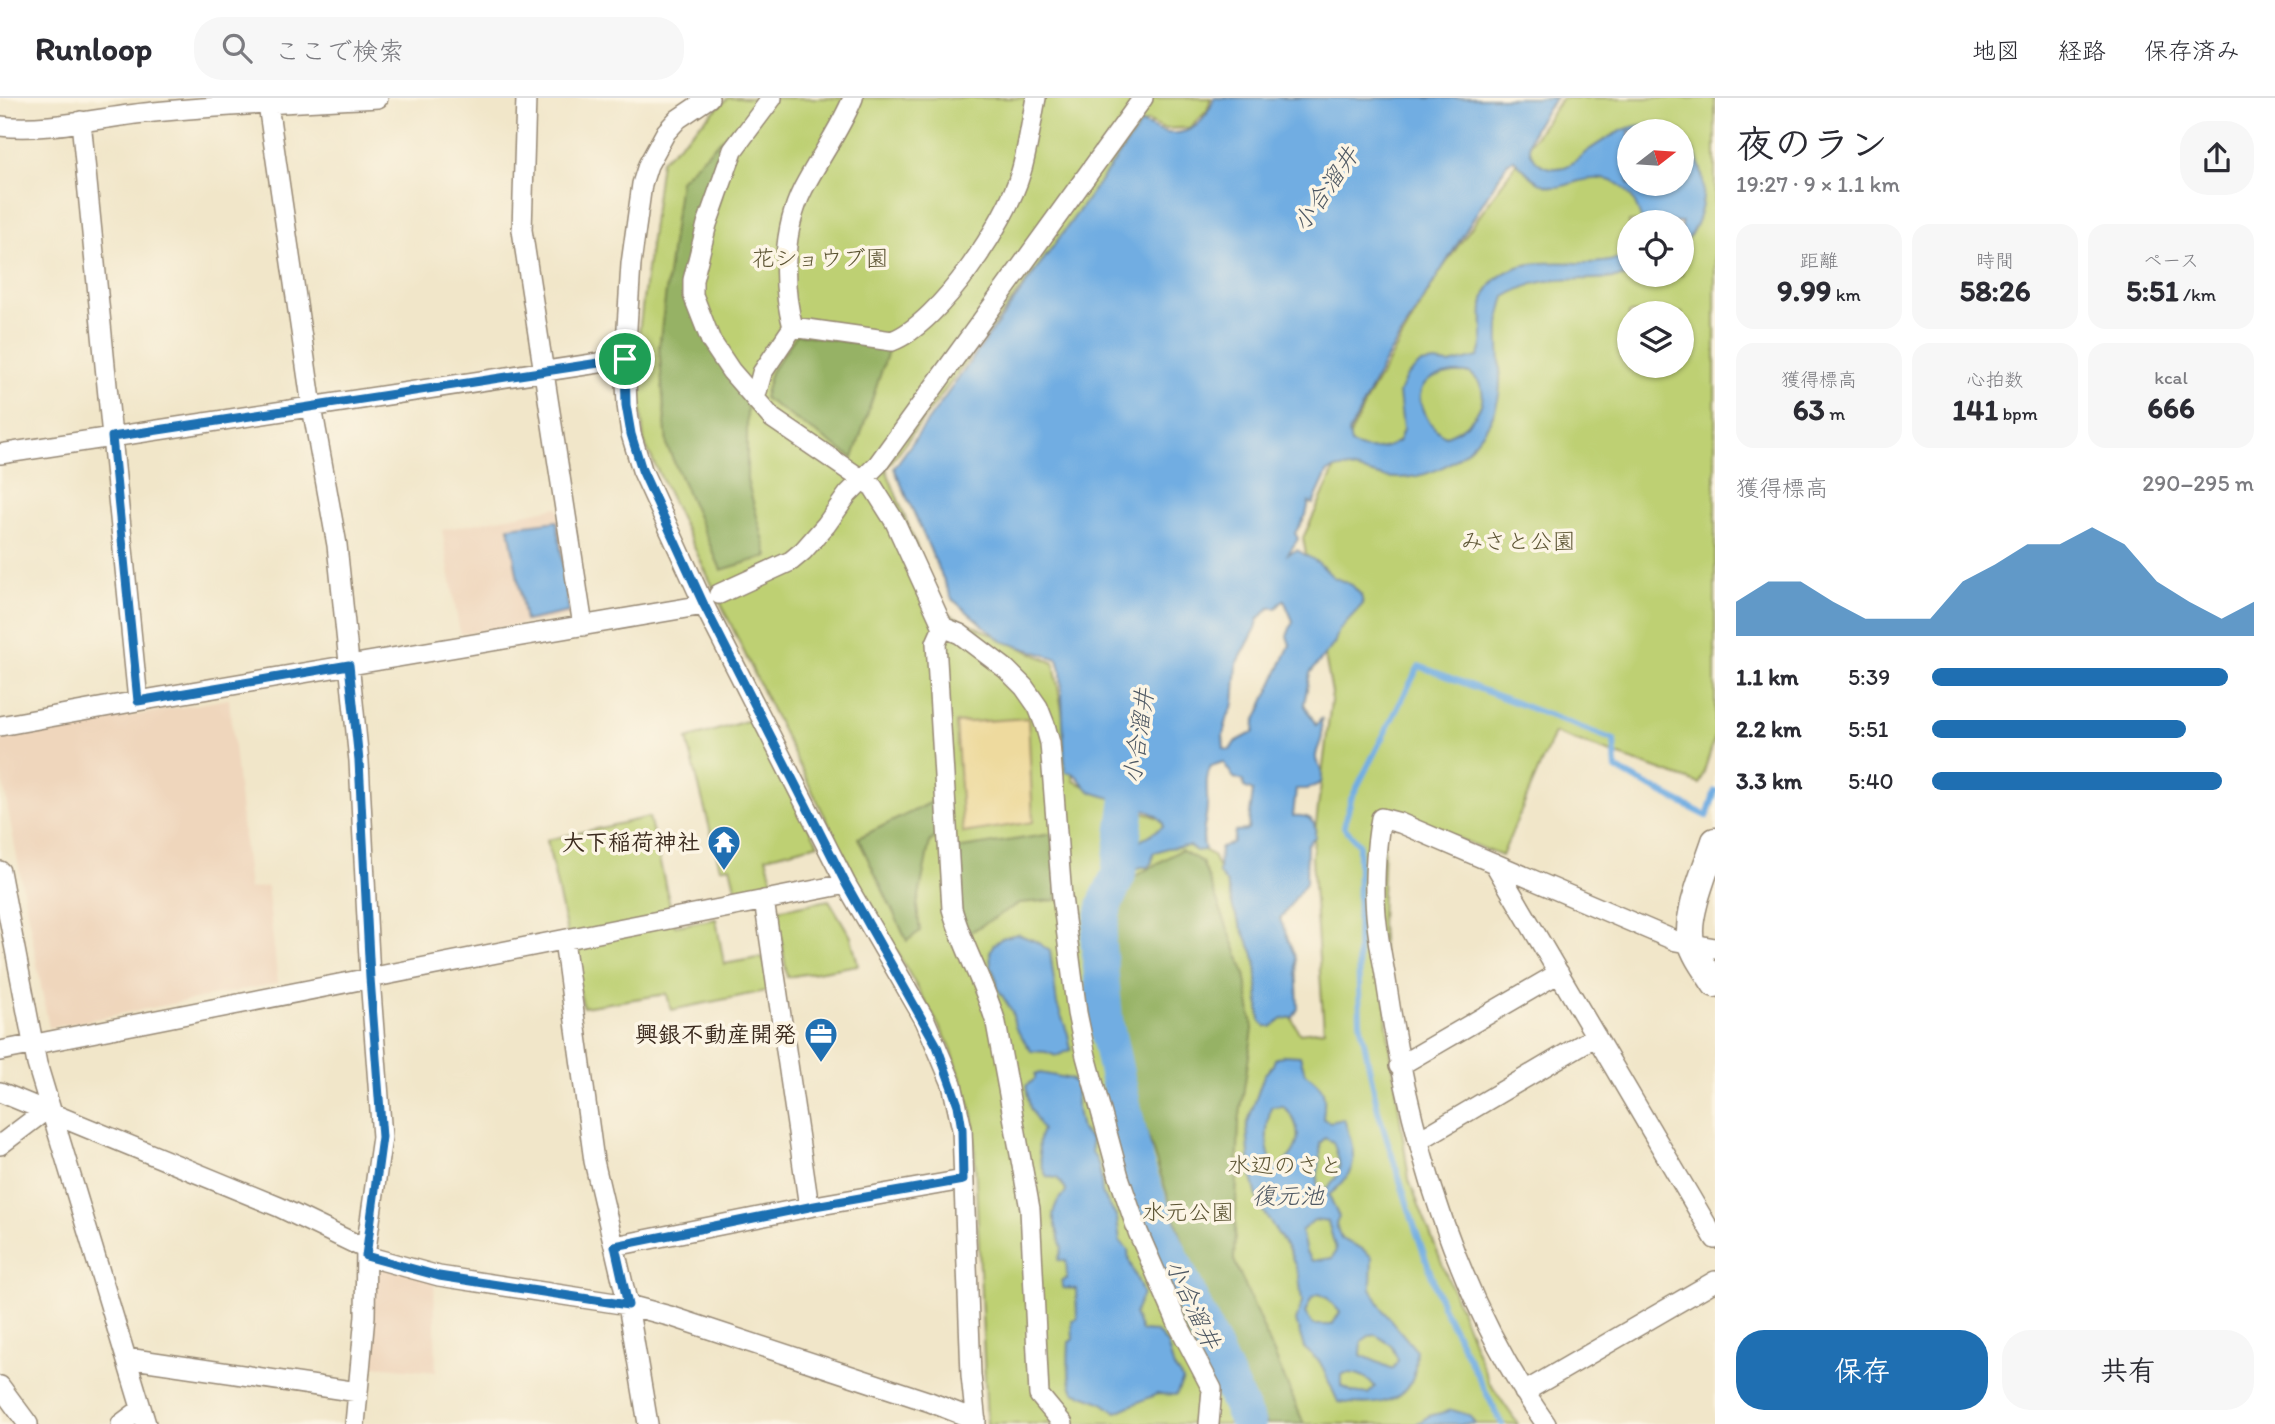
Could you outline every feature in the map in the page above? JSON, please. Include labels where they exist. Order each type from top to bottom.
[{"type":"street","points":[[0,126],[11,128],[268,101],[377,98]]},
{"type":"street","points":[[526,98],[522,230],[583,626]]},
{"type":"street","points":[[0,1092],[279,1207],[366,1253],[439,1276],[628,1305],[686,1321],[930,1402],[976,1422],[971,1375],[962,1129],[958,1105],[937,1046],[846,884],[711,600],[642,470],[631,434],[626,405],[625,359],[631,264],[642,184],[648,165],[666,132],[709,98]]},
{"type":"street","points":[[772,98],[733,150],[707,224],[693,280],[693,295],[711,341],[731,371],[772,418],[873,487],[886,506],[943,627],[960,634],[1006,670],[1024,687],[1038,707],[1050,743],[1062,897],[1077,1013],[1086,1056],[1119,1177],[1138,1232],[1178,1324],[1212,1389],[1209,1424]]},
{"type":"street","points":[[755,399],[762,373],[793,327],[787,306],[786,271],[794,217],[802,191],[853,98]]},
{"type":"street","points":[[793,327],[892,341],[904,336],[944,299],[984,247],[1010,201],[1021,173],[1036,98]]},
{"type":"street","points":[[0,726],[583,626],[711,600],[791,561],[826,526],[848,494],[878,464],[1017,268],[1143,98]]},
{"type":"street","points":[[268,101],[312,407],[337,545],[359,761],[370,978],[382,1137],[366,1253],[365,1316],[355,1424]]},
{"type":"street","points":[[81,121],[138,701]]},
{"type":"street","points":[[0,454],[625,359]]},
{"type":"street","points":[[943,627],[936,643],[952,909],[958,932],[988,997],[996,1023],[1030,1209],[1038,1395],[1063,1424]]},
{"type":"street","points":[[1546,1424],[1524,1392],[1488,1329],[1462,1273],[1418,1141],[1399,1066],[1377,923],[1377,839],[1381,818],[1400,823],[1676,941],[1703,946]]},
{"type":"street","points":[[1715,841],[1694,909],[1690,933],[1703,946],[1715,984]]},
{"type":"street","points":[[1494,863],[1715,1239]]},
{"type":"street","points":[[0,871],[32,1045],[49,1112],[143,1417],[121,1424]]},
{"type":"street","points":[[0,1051],[846,884]]},
{"type":"street","points":[[764,900],[809,1207]]},
{"type":"street","points":[[564,940],[594,1161],[628,1305],[648,1424]]},
{"type":"street","points":[[1399,1066],[1559,973]]},
{"type":"street","points":[[1418,1141],[1596,1036]]},
{"type":"street","points":[[0,1145],[49,1112]]},
{"type":"street","points":[[615,1246],[809,1207],[963,1180]]},
{"type":"street","points":[[1524,1392],[1715,1281]]},
{"type":"street","points":[[127,1358],[358,1392]]},
{"type":"street","points":[[0,1386],[28,1424]]},
{"type":"shaded area","points":[[558,507],[574,608],[568,617],[460,634],[442,530]]},
{"type":"shaded area","points":[[229,699],[249,889],[267,886],[278,983],[49,1028],[0,767],[0,738]]},
{"type":"shaded area","points":[[370,1261],[434,1278],[436,1372],[365,1365]]},
{"type":"green space","name":"水元公園","points":[[728,98],[1211,98],[1207,111],[1190,128],[1163,129],[1147,121],[886,469],[942,611],[1054,663],[1074,781],[1158,818],[1213,856],[1299,1033],[1324,1030],[1312,857],[1332,693],[1303,538],[1367,399],[1440,272],[1562,98],[1715,98],[1715,737],[1700,784],[1554,733],[1502,856],[1385,809],[1381,923],[1387,1025],[1409,1180],[1489,1382],[1518,1424],[987,1424],[973,1116],[950,1046],[856,879],[644,442],[636,355],[661,161]]},
{"type":"green space","points":[[735,126],[738,133],[690,301],[747,403],[747,480],[768,556],[721,570],[667,446],[659,347],[680,180]]},
{"type":"green space","points":[[797,334],[889,348],[853,458],[764,398],[771,372]]},
{"type":"green space","points":[[753,719],[818,844],[766,857],[775,891],[738,899],[730,866],[720,868],[687,739]]},
{"type":"green space","points":[[932,802],[940,836],[930,841],[917,906],[920,931],[907,941],[858,838]]},
{"type":"green space","points":[[649,817],[675,926],[716,919],[724,964],[763,957],[771,990],[671,1010],[667,994],[583,1007],[547,840]]},
{"type":"green space","points":[[1052,834],[1057,900],[1020,903],[967,934],[958,902],[955,849]]},
{"type":"green space","points":[[1181,850],[1202,862],[1245,973],[1253,1029],[1239,1122],[1234,1260],[1304,1424],[1266,1424],[1197,1284],[1128,1077],[1106,938],[1120,885]]},
{"type":"green space","points":[[829,900],[851,937],[858,965],[787,977],[777,910]]},
{"type":"sand","points":[[1028,718],[1033,822],[963,833],[956,723]]},
{"type":"water","points":[[1214,98],[1556,98],[1530,139],[1532,155],[1542,165],[1554,168],[1573,163],[1617,133],[1617,184],[1592,179],[1553,187],[1536,180],[1514,160],[1508,162],[1382,366],[1349,433],[1351,444],[1375,449],[1399,441],[1403,429],[1399,393],[1406,377],[1420,364],[1449,364],[1478,357],[1483,339],[1483,302],[1491,285],[1506,272],[1542,263],[1599,262],[1617,258],[1617,278],[1553,280],[1522,288],[1505,297],[1500,316],[1500,387],[1497,405],[1489,423],[1476,441],[1457,458],[1423,475],[1384,477],[1348,468],[1327,473],[1313,504],[1309,502],[1306,515],[1295,533],[1298,539],[1288,554],[1297,550],[1319,563],[1333,577],[1352,585],[1361,595],[1363,604],[1339,630],[1334,644],[1310,673],[1304,704],[1316,725],[1322,718],[1322,738],[1316,757],[1322,777],[1321,783],[1307,789],[1296,789],[1293,816],[1311,819],[1315,826],[1315,837],[1307,845],[1306,883],[1280,919],[1296,959],[1298,1009],[1293,1017],[1283,1019],[1271,1027],[1266,1027],[1260,1021],[1253,952],[1233,909],[1227,884],[1219,874],[1220,848],[1233,842],[1235,831],[1248,830],[1253,791],[1244,787],[1243,781],[1234,778],[1223,762],[1211,766],[1207,780],[1207,811],[1203,838],[1205,850],[1196,851],[1189,846],[1167,848],[1153,853],[1148,867],[1133,871],[1133,876],[1125,879],[1118,869],[1125,852],[1163,826],[1163,823],[1141,807],[1090,791],[1074,774],[1065,772],[1061,670],[1058,659],[1002,641],[952,599],[894,468],[1142,123],[1163,132],[1181,132],[1196,126],[1207,114]],"holes":[[[1470,373],[1482,391],[1479,410],[1465,426],[1446,436],[1434,427],[1424,412],[1420,395],[1422,387],[1431,379],[1441,376]],[[1284,600],[1293,621],[1287,636],[1290,645],[1255,722],[1254,732],[1235,742],[1230,750],[1224,749],[1223,735],[1234,704],[1237,664],[1258,620],[1269,608],[1276,608]]]},
{"type":"water","points":[[1694,153],[1702,177],[1703,191],[1702,206],[1694,228],[1694,210],[1638,210],[1630,196],[1694,196]]},
{"type":"water","points":[[557,521],[569,612],[525,621],[509,527]]},
{"type":"water","points":[[1017,934],[1050,951],[1057,1004],[1071,1050],[1056,1056],[1031,1051],[1015,1027],[1012,1011],[998,989],[990,953],[993,945],[1002,938]]},
{"type":"water","name":"復元池","points":[[1284,1055],[1300,1056],[1305,1073],[1323,1092],[1323,1119],[1330,1122],[1344,1119],[1353,1161],[1347,1178],[1329,1195],[1339,1217],[1336,1224],[1341,1239],[1361,1248],[1372,1257],[1371,1289],[1384,1312],[1416,1350],[1413,1378],[1400,1395],[1391,1400],[1370,1404],[1338,1402],[1320,1362],[1304,1348],[1296,1321],[1302,1302],[1299,1276],[1290,1252],[1259,1205],[1250,1169],[1247,1125],[1264,1075],[1275,1059]],"holes":[[[1283,1106],[1295,1122],[1297,1131],[1291,1155],[1276,1168],[1267,1147],[1271,1107]],[[1325,1138],[1333,1142],[1339,1162],[1336,1177],[1327,1189],[1317,1185],[1320,1143]],[[1314,1220],[1328,1222],[1336,1250],[1332,1258],[1312,1261],[1306,1252],[1301,1231]],[[1319,1294],[1327,1298],[1340,1312],[1332,1325],[1313,1325],[1305,1313],[1312,1297]],[[1376,1335],[1391,1345],[1398,1360],[1393,1369],[1361,1355],[1362,1341]],[[1346,1373],[1362,1376],[1375,1387],[1368,1394],[1353,1392],[1341,1386],[1341,1375]]]},
{"type":"water","points":[[1040,1073],[1071,1079],[1077,1085],[1076,1104],[1081,1130],[1091,1139],[1092,1152],[1101,1177],[1102,1193],[1117,1218],[1120,1241],[1128,1250],[1129,1260],[1143,1294],[1134,1314],[1141,1331],[1157,1332],[1167,1344],[1174,1368],[1183,1380],[1176,1395],[1157,1394],[1116,1412],[1101,1402],[1074,1392],[1069,1374],[1068,1354],[1069,1342],[1073,1340],[1072,1320],[1077,1319],[1076,1289],[1063,1288],[1062,1280],[1067,1279],[1066,1261],[1058,1260],[1062,1248],[1053,1215],[1066,1189],[1057,1178],[1047,1177],[1044,1172],[1039,1147],[1042,1130],[1030,1108],[1026,1086]]},
{"type":"water","points":[[1452,1410],[1469,1415],[1475,1424],[1416,1424],[1429,1416]]},
{"type":"waterway","points":[[1502,1424],[1442,1306],[1378,1111],[1360,1021],[1359,844],[1344,827],[1351,799],[1419,666],[1614,740],[1616,769],[1707,816],[1715,791]]},
{"type":"waterway","name":"小合溜井","points":[[1134,758],[1118,876],[1105,904],[1098,941],[1106,1024],[1136,1164],[1161,1234],[1248,1424]]},
{"type":"place","name":"大下稲荷神社","points":[[724,872]]},
{"type":"place","name":"興銀不動産開発","points":[[821,1064]]},
{"type":"route","points":[[625,359],[626,405],[642,470],[704,605],[758,713],[846,884],[925,1020],[937,1046],[958,1105],[962,1129],[963,1180],[809,1207],[615,1246],[628,1305],[439,1276],[366,1256],[382,1137],[370,978],[359,761],[349,665],[138,701],[112,437],[625,359]]},
{"type":"park label","name":"花ショウブ園","points":[[820,258]]},
{"type":"park label","name":"みさと公園","points":[[1518,541]]},
{"type":"park label","name":"水辺のさと","points":[[1285,1165]]}]
